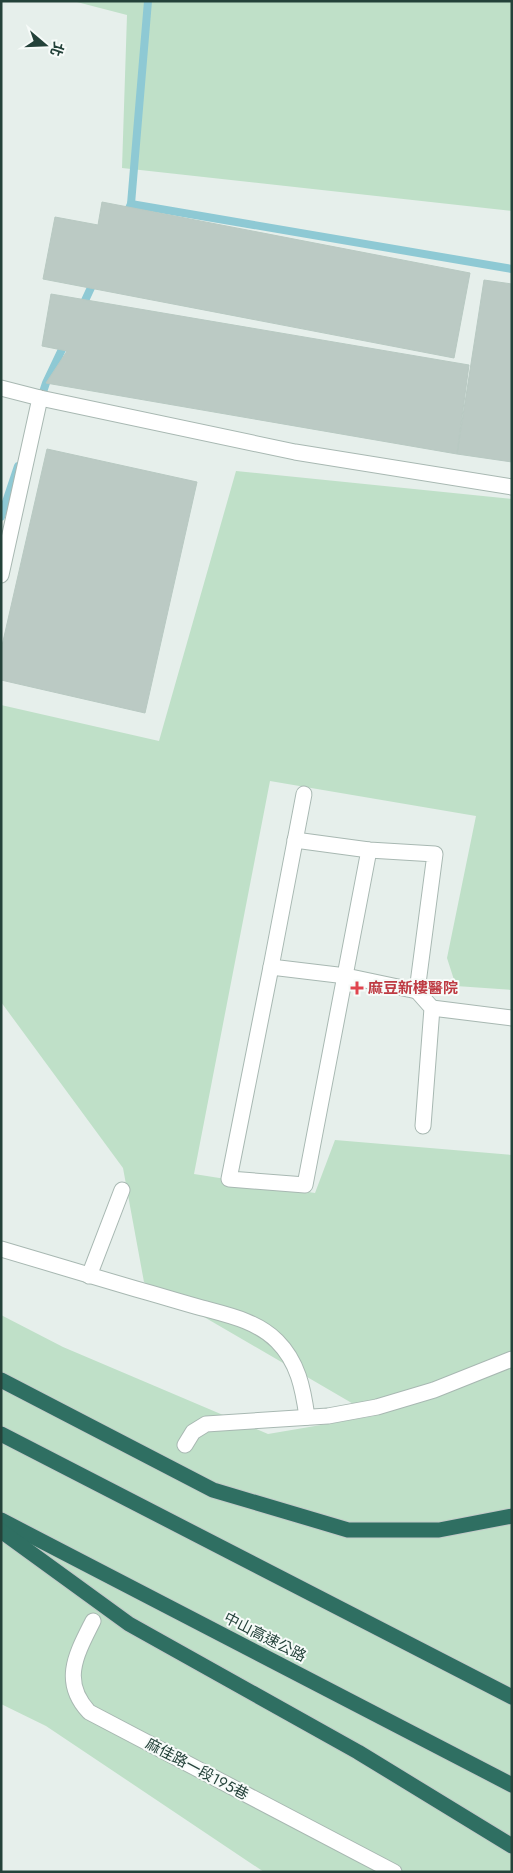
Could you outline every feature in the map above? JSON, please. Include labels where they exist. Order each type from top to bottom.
[{"type":"highway","points":[[1,1380],[213,1490],[348,1530],[439,1530],[512,1516]]},
{"type":"highway","points":[[1,1434],[512,1697]]},
{"type":"highway","name":"中山高速公路","points":[[1,1520],[512,1786]]},
{"type":"highway","points":[[1,1531],[129,1624],[358,1752],[512,1846]]},
{"type":"lane","points":[[1,388],[294,452],[512,487]]},
{"type":"lane","points":[[1,575],[40,398]]},
{"type":"lane","points":[[304,794],[229,1179],[304,1184],[369,850]]},
{"type":"lane","points":[[295,840],[369,850],[435,854],[417,991]]},
{"type":"lane","points":[[271,967],[346,976],[417,991],[432,1008],[512,1018]]},
{"type":"lane","points":[[423,1126],[432,1008]]},
{"type":"lane","points":[[89,1276],[122,1190]]},
{"type":"lane","points":[[1,1248],[89,1276],[237,1318],[265,1331],[277,1340],[297,1369],[303,1386],[307,1417]]},
{"type":"lane","points":[[185,1446],[193,1432],[206,1424],[348,1413],[406,1400],[512,1359]]},
{"type":"lane","name":"麻佳路一段195巷","points":[[93,1621],[82,1641],[72,1674],[75,1693],[81,1704],[89,1712],[394,1872]]},
{"type":"green space","points":[[73,1],[512,1],[512,211],[122,168],[127,15]]},
{"type":"green space","points":[[236,471],[512,499],[512,990],[456,986],[447,958],[476,816],[270,781],[194,1174],[315,1193],[335,1140],[512,1155],[511,1872],[264,1872],[46,1726],[1,1704],[1,1315],[63,1347],[268,1434],[374,1416],[144,1282],[123,1168],[1,1002],[1,705],[159,741]]},
{"type":"building","points":[[102,202],[470,273],[454,358],[43,279],[55,217],[98,225]]},
{"type":"building","points":[[484,280],[512,284],[512,462],[457,454]]},
{"type":"building","points":[[51,294],[469,365],[457,454],[46,383],[67,351],[42,346]]},
{"type":"building","points":[[47,449],[197,482],[145,713],[1,680],[1,650]]},
{"type":"waterway","points":[[126,215],[131,204],[148,1]]},
{"type":"waterway","points":[[131,204],[512,269]]},
{"type":"waterway","points":[[82,307],[95,279]]},
{"type":"waterway","points":[[40,401],[46,383],[65,343]]},
{"type":"waterway","points":[[1,517],[18,466]]},
{"type":"place","name":"麻豆新樓醫院","points":[[357,988]]}]
